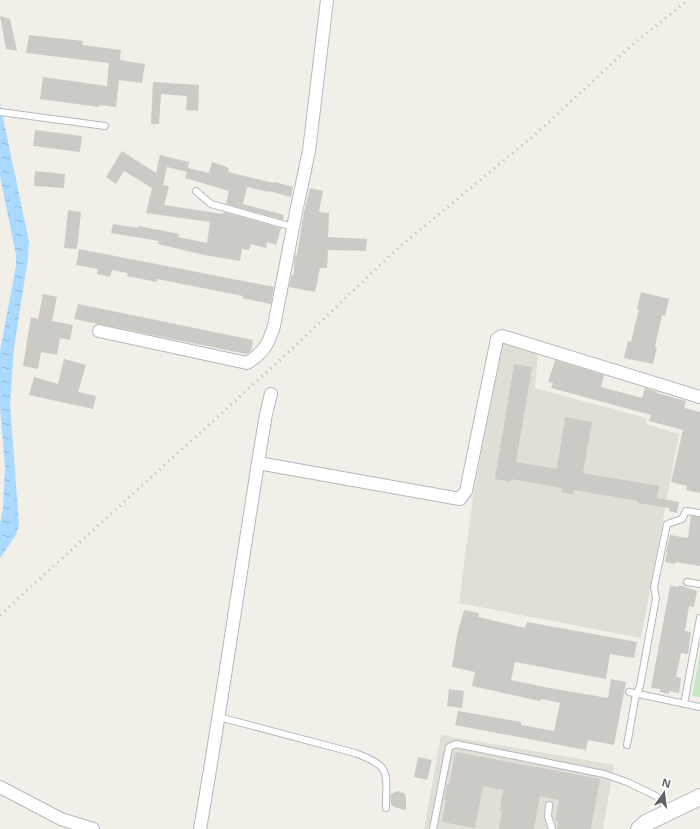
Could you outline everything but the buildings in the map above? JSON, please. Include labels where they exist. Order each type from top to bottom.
[{"type":"street","points":[[98,331],[247,363],[260,355],[270,338],[274,326],[309,151],[327,0]]},
{"type":"street","points":[[258,463],[460,499],[466,491],[497,339],[502,336],[700,397]]},
{"type":"street","points":[[200,829],[219,717],[258,463],[266,414],[271,394]]},
{"type":"street","points":[[0,788],[61,819],[93,829]]},
{"type":"street","points":[[639,829],[646,823],[700,797]]},
{"type":"lane","points":[[2,112],[105,126]]},
{"type":"lane","points":[[196,191],[211,204],[293,227]]},
{"type":"lane","points":[[627,745],[636,694],[640,686],[656,598],[654,587],[667,524],[682,519],[686,511],[700,513]]},
{"type":"lane","points":[[687,582],[700,584]]},
{"type":"lane","points":[[684,704],[700,618]]},
{"type":"lane","points":[[629,692],[700,707]]},
{"type":"lane","points":[[219,717],[355,753],[374,760],[382,767],[386,776],[386,808]]},
{"type":"lane","points":[[433,829],[449,748],[456,744],[604,774],[627,782],[656,796],[670,811]]},
{"type":"lane","points":[[549,805],[548,816],[552,829]]},
{"type":"shaded area","points":[[502,342],[538,352],[535,388],[646,418],[646,424],[679,434],[641,638],[459,603],[473,497]]},
{"type":"shaded area","points":[[441,735],[614,765],[603,829],[424,829]]},
{"type":"green space","points":[[700,654],[700,697],[692,696]]},
{"type":"water","points":[[0,103],[29,242],[28,258],[14,348],[10,404],[19,524],[16,535],[0,558],[0,524],[3,508],[5,467],[0,407],[0,351],[16,266],[16,255],[0,176]]},
{"type":"railway","points":[[0,615],[292,349],[397,249],[537,133],[633,44],[688,0]]}]
